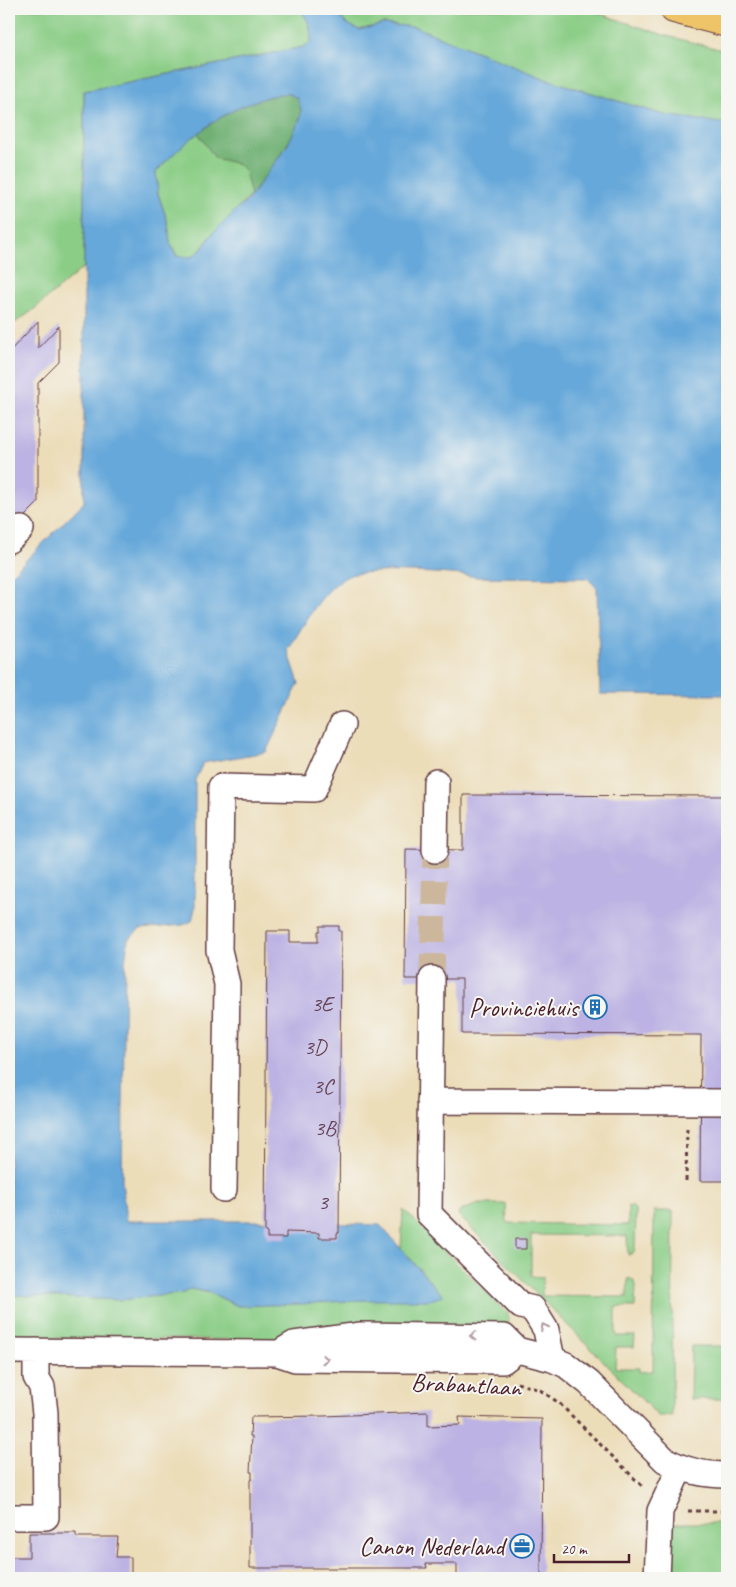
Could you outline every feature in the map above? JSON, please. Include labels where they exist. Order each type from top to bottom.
[{"type":"highway","points":[[674,9],[727,23]]},
{"type":"street","points":[[224,1189],[227,984],[219,950],[221,787],[314,789],[342,726]]},
{"type":"street","points":[[435,850],[436,782]]},
{"type":"street","points":[[432,979],[429,1214],[521,1306],[533,1309],[546,1330],[552,1359]]},
{"type":"street","points":[[430,1101],[727,1102]]},
{"type":"street","points":[[517,1350],[520,1329],[518,1314],[521,1306]]},
{"type":"street","name":"Brabantlaan","points":[[9,1351],[277,1353],[294,1344],[361,1335],[504,1337],[517,1350],[552,1359],[566,1366],[589,1383],[665,1460],[680,1468],[705,1475],[727,1475]]},
{"type":"street","points":[[9,1517],[46,1517],[45,1413],[42,1387],[36,1377],[36,1351]]},
{"type":"street","points":[[657,1578],[660,1511],[680,1468]]},
{"type":"path","points":[[686,1181],[687,1101]]},
{"type":"path","name":"Brabantlaan","points":[[510,1381],[540,1390],[559,1403],[642,1486]]},
{"type":"path","points":[[683,1509],[692,1511],[727,1511]]},
{"type":"green space","points":[[9,9],[298,9],[309,23],[311,42],[303,47],[84,91],[84,267],[32,311],[9,327]]},
{"type":"green space","points":[[333,9],[586,9],[667,36],[727,51],[727,124],[664,115],[546,79],[415,27],[383,24],[359,30],[346,23]]},
{"type":"green space","points":[[287,93],[297,98],[301,109],[297,128],[251,195],[245,171],[238,164],[215,158],[198,133],[240,107],[264,98]]},
{"type":"green space","points":[[198,133],[215,158],[238,164],[245,171],[251,195],[213,233],[201,250],[192,257],[178,257],[170,243],[168,223],[158,194],[156,172],[175,151]]},
{"type":"green space","points":[[479,1204],[506,1204],[507,1223],[628,1225],[628,1206],[633,1207],[636,1212],[635,1249],[633,1253],[628,1255],[627,1236],[531,1235],[531,1276],[543,1277],[542,1296],[627,1297],[628,1278],[633,1280],[636,1285],[635,1307],[616,1307],[616,1336],[635,1336],[634,1347],[616,1347],[615,1368],[639,1368],[639,1372],[653,1371],[654,1211],[673,1211],[672,1416],[658,1416],[459,1216],[458,1213],[461,1210]]},
{"type":"green space","points":[[403,1209],[508,1314],[509,1321],[505,1329],[289,1340],[26,1338],[9,1330],[9,1295],[120,1300],[184,1293],[191,1289],[210,1293],[238,1306],[443,1296],[401,1248]]},
{"type":"green space","points":[[691,1346],[727,1346],[727,1399],[690,1399]]},
{"type":"green space","points":[[672,1523],[727,1523],[727,1578],[671,1578]]},
{"type":"water","points":[[298,9],[333,9],[346,23],[359,30],[383,24],[415,27],[546,79],[664,115],[727,124],[727,695],[600,694],[597,588],[587,578],[477,577],[431,573],[372,572],[348,576],[338,582],[321,599],[288,650],[299,683],[266,752],[203,763],[195,780],[195,908],[192,921],[183,925],[140,929],[128,939],[125,962],[122,1181],[126,1221],[259,1221],[380,1225],[443,1296],[430,1300],[363,1300],[238,1306],[211,1293],[191,1289],[184,1293],[120,1300],[9,1295],[9,577],[84,502],[84,91],[303,47],[311,42],[310,27],[305,16]],"holes":[[[287,93],[297,98],[301,110],[300,119],[287,146],[247,201],[213,233],[201,250],[192,257],[176,256],[170,243],[168,223],[158,194],[156,172],[184,145],[215,121],[232,111],[249,103]]]},
{"type":"building","points":[[38,321],[38,348],[59,326],[59,362],[38,383],[38,503],[9,532],[9,352]]},
{"type":"building","name":"Provinciehuis","points":[[463,795],[727,796],[727,1181],[700,1181],[701,1035],[462,1034],[462,979],[405,979],[406,849],[463,850]]},
{"type":"building","points":[[320,926],[339,926],[339,931],[341,931],[339,1233],[337,1233],[337,1238],[319,1238],[319,1233],[286,1232],[286,1238],[267,1238],[267,1233],[265,1232],[267,931],[290,931],[290,942],[318,942]]},
{"type":"building","points":[[515,1239],[526,1239],[526,1249],[515,1249]]},
{"type":"building","points":[[428,1412],[428,1426],[460,1425],[459,1417],[542,1419],[541,1578],[457,1578],[457,1564],[426,1564],[427,1568],[250,1568],[251,1417]]},
{"type":"building","points":[[29,1533],[76,1533],[76,1537],[118,1537],[116,1557],[131,1557],[131,1578],[9,1578],[9,1557],[29,1557]]},
{"type":"tunnel","points":[[432,979],[435,850]]},
{"type":"place","name":"Provinciehuis","points":[[595,1007]]},
{"type":"place","name":"Canon Nederland","points":[[522,1546]]}]
